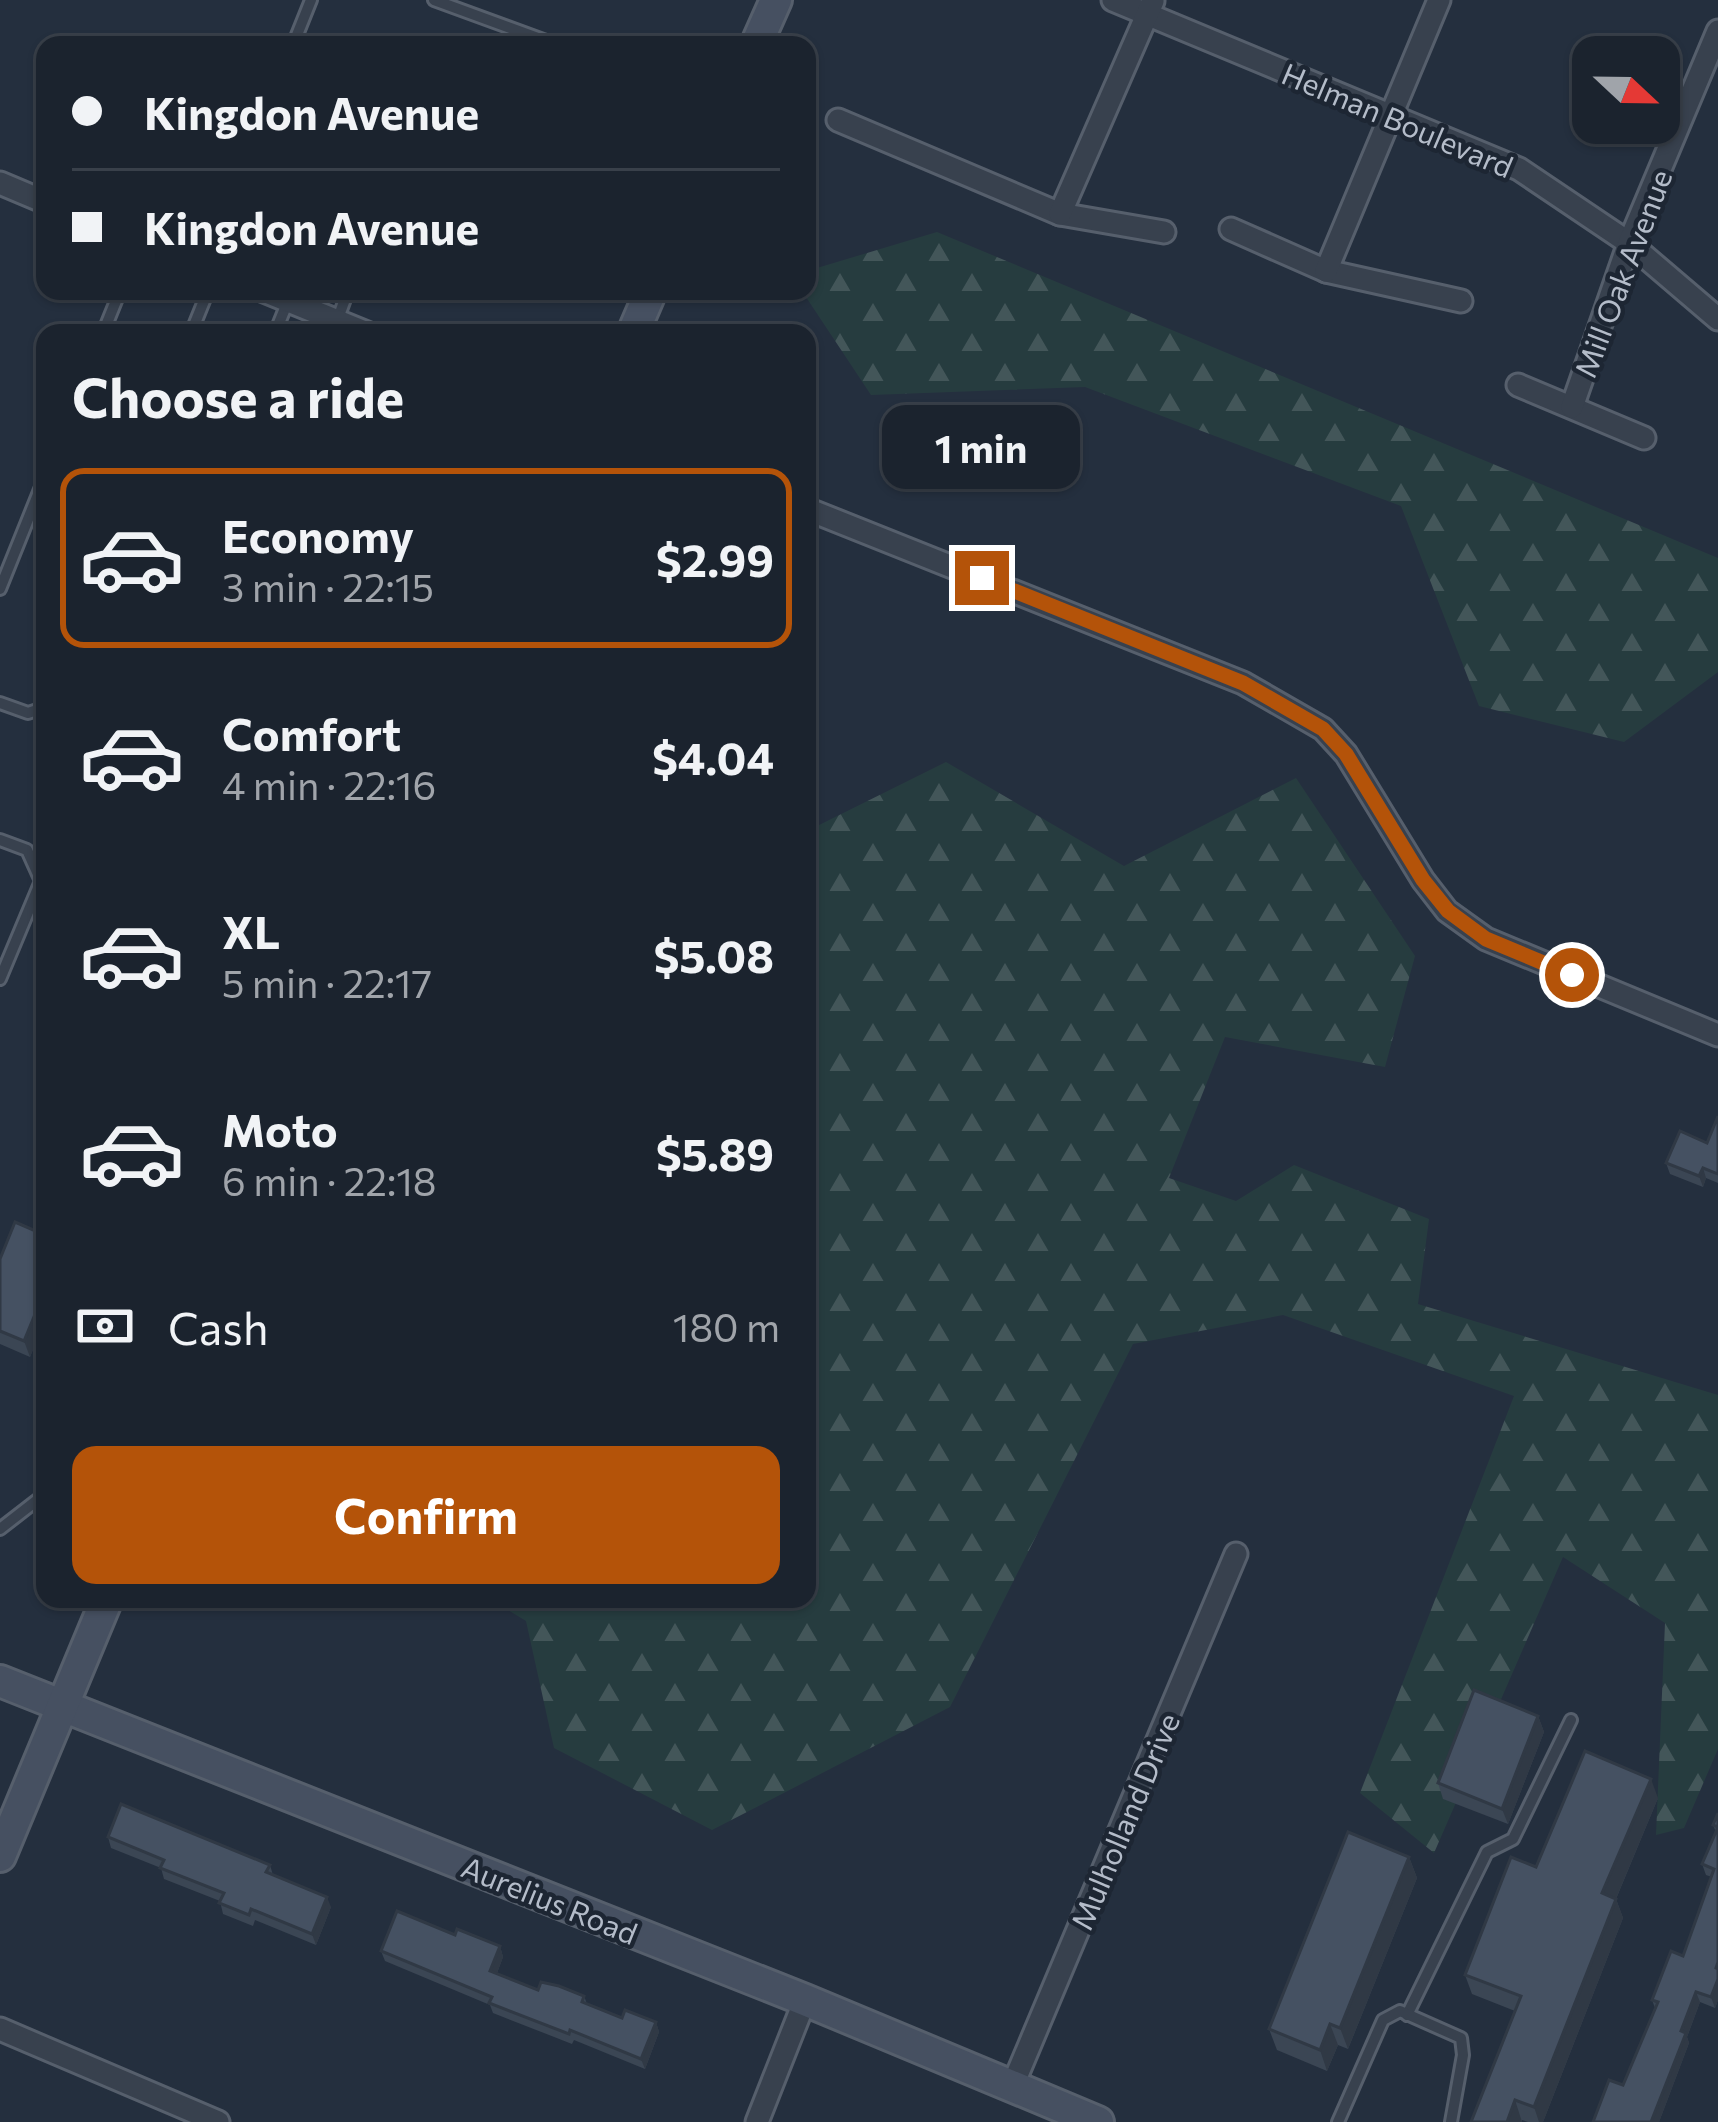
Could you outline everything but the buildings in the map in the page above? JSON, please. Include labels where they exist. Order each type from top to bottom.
[{"type":"street","points":[[760,36],[776,0]]},
{"type":"street","name":"Helman Boulevard","points":[[1113,0],[1150,6],[1389,116],[1519,169],[1628,243],[1718,319]]},
{"type":"street","points":[[1326,271],[1439,0]]},
{"type":"street","points":[[1060,214],[1150,6]]},
{"type":"street","name":"Mill Oak Avenue","points":[[1572,407],[1628,243],[1710,77],[1718,31]]},
{"type":"street","points":[[838,120],[1060,214],[1164,232]]},
{"type":"street","points":[[0,184],[36,198]]},
{"type":"street","points":[[1231,229],[1326,271],[1461,302]]},
{"type":"street","points":[[288,301],[344,324]]},
{"type":"street","points":[[1518,385],[1644,438]]},
{"type":"street","points":[[816,513],[1243,683],[1323,729],[1346,754],[1423,880],[1448,911],[1486,939],[1718,1036]]},
{"type":"street","name":"Mulholland Drive","points":[[1012,2087],[1236,1555]]},
{"type":"street","points":[[0,1856],[103,1608]]},
{"type":"street","name":"Aurelius Road","points":[[0,1681],[805,2000],[1098,2122]]},
{"type":"street","points":[[757,2122],[805,2000]]},
{"type":"street","points":[[0,2029],[218,2122]]},
{"type":"lane","points":[[296,36],[310,0]]},
{"type":"lane","points":[[434,0],[532,36]]},
{"type":"lane","points":[[337,321],[345,300]]},
{"type":"lane","points":[[279,324],[288,301]]},
{"type":"lane","points":[[0,589],[36,499]]},
{"type":"lane","points":[[0,703],[28,713],[36,710]]},
{"type":"lane","points":[[0,840],[27,850],[36,871]]},
{"type":"lane","points":[[0,979],[36,891]]},
{"type":"lane","points":[[0,1528],[36,1501]]},
{"type":"lane","points":[[1407,2014],[1487,1852],[1513,1839],[1571,1720]]},
{"type":"lane","points":[[1338,2122],[1383,2020],[1400,2012],[1461,2038],[1463,2055],[1451,2122]]},
{"type":"green space","points":[[937,232],[1718,558],[1718,672],[1624,742],[1479,706],[1401,506],[1085,387],[871,395],[808,300],[816,300],[816,268]]},
{"type":"green space","points":[[946,762],[1124,866],[1296,778],[1415,956],[1385,1067],[1225,1037],[1169,1178],[1236,1201],[1294,1165],[1429,1219],[1418,1304],[1718,1395],[1718,1749],[1684,1828],[1656,1835],[1665,1623],[1563,1557],[1434,1853],[1360,1793],[1514,1396],[1283,1315],[1133,1344],[950,1707],[712,1830],[554,1748],[526,1621],[505,1608],[816,1608],[816,827]]},
{"type":"route","points":[[982,578],[1243,683],[1323,729],[1346,754],[1423,880],[1448,911],[1486,939],[1572,975]]}]
